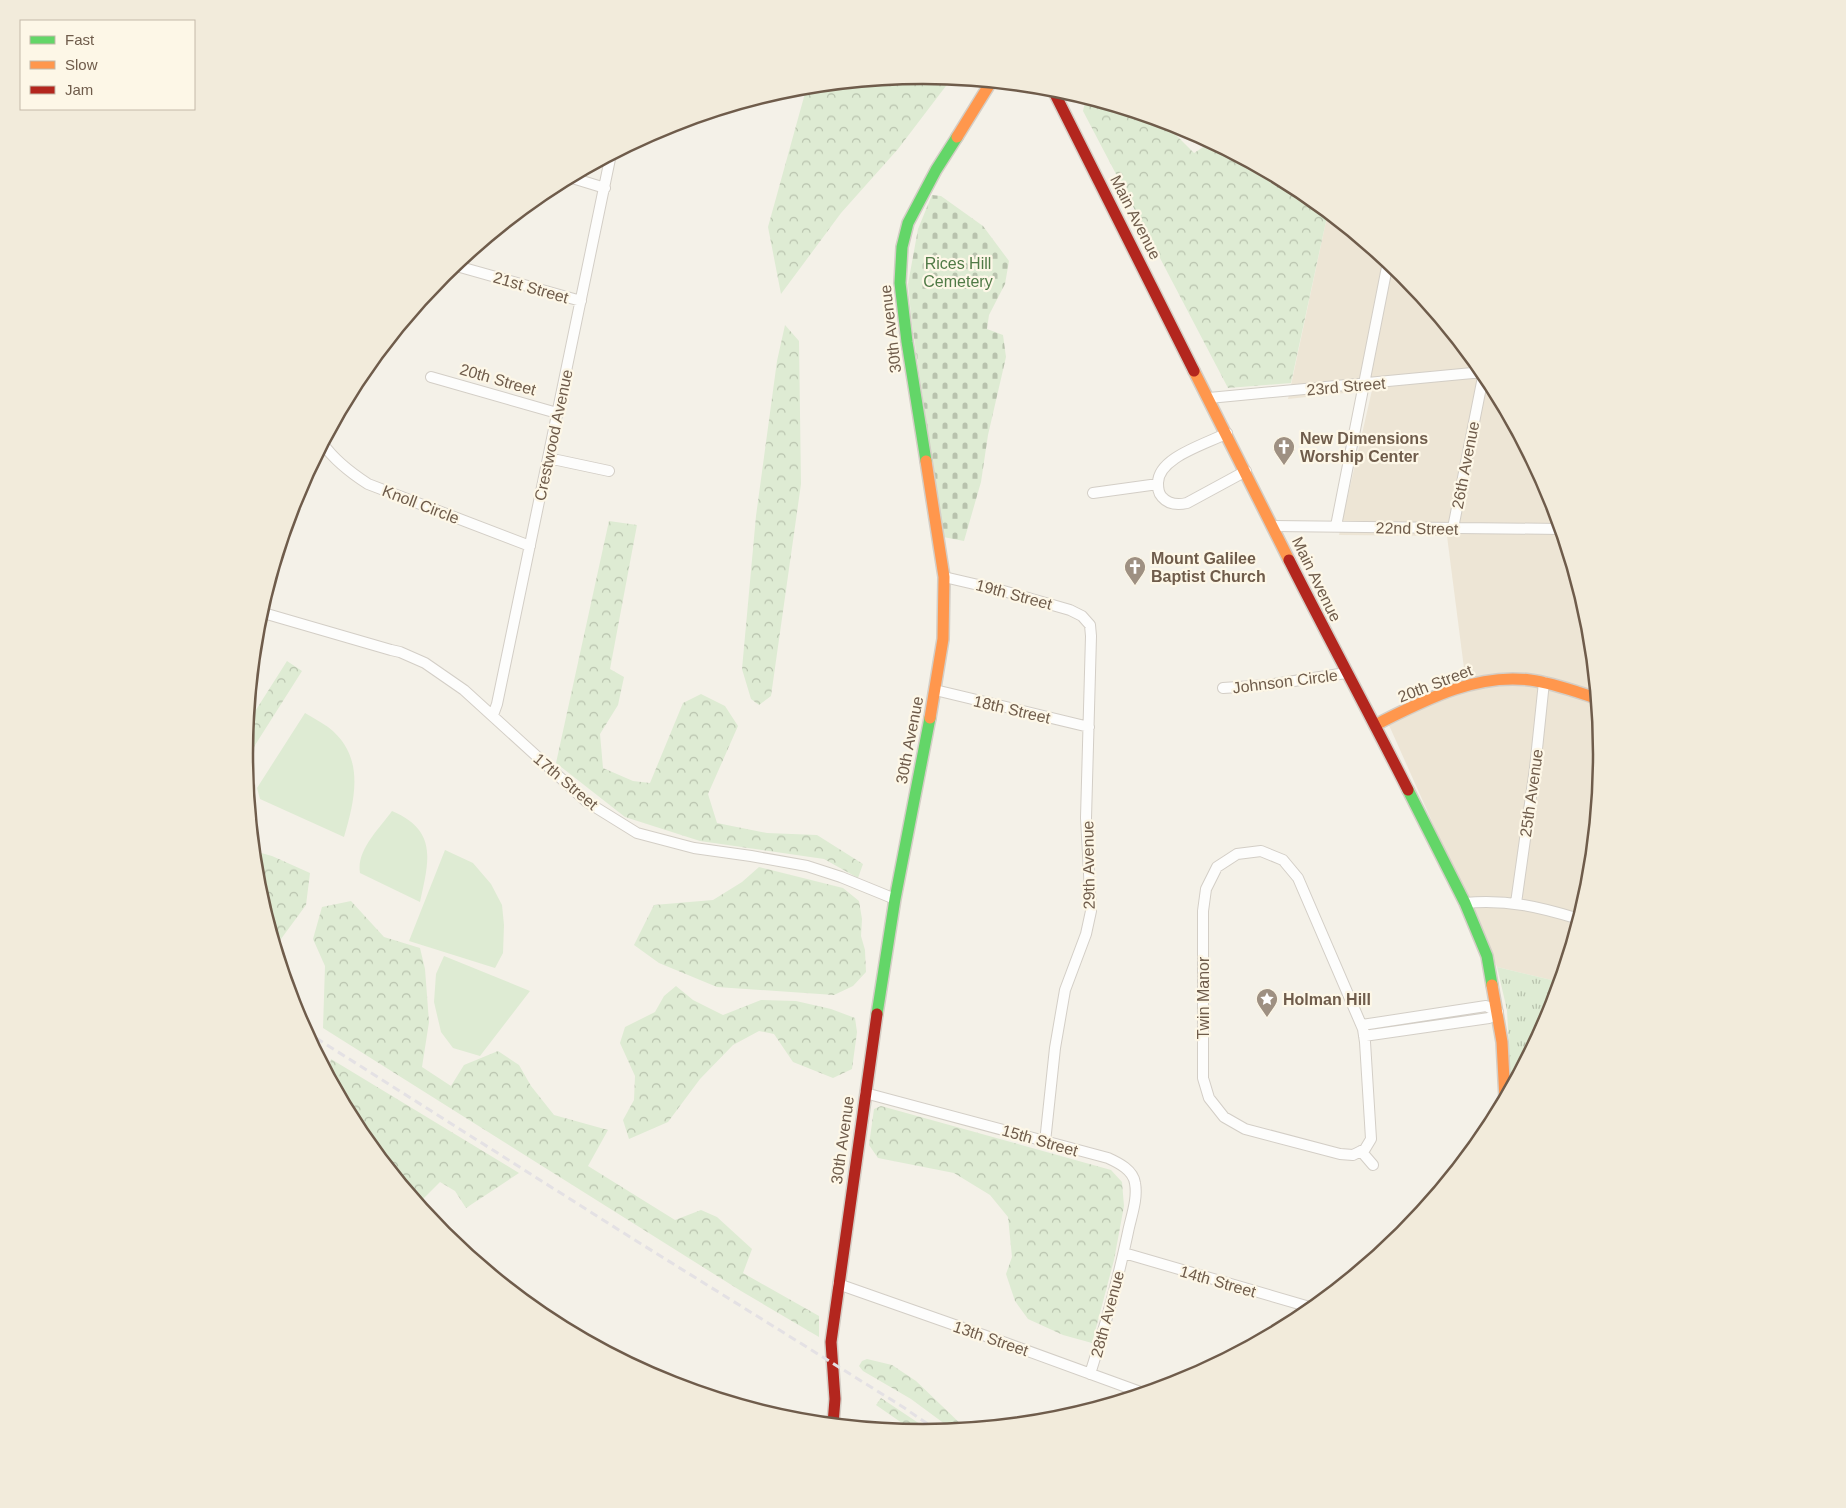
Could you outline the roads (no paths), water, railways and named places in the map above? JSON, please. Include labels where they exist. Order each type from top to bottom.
[{"type":"street","name":"30th Avenue","points":[[834,1419],[836,1399],[831,1342],[838,1284],[895,900],[943,639],[944,578],[900,283],[902,247],[908,223],[936,170],[987,87]]},
{"type":"street","name":"Main Avenue","points":[[1057,98],[1346,673],[1375,725],[1466,903],[1487,956],[1502,1042],[1504,1086]]},
{"type":"street","name":"Crestwood Avenue","points":[[493,715],[497,704],[609,163]]},
{"type":"street","points":[[578,180],[604,188]]},
{"type":"street","name":"21st Street","points":[[462,267],[580,301]]},
{"type":"street","points":[[1336,526],[1386,270]]},
{"type":"street","name":"23rd Street","points":[[1209,398],[1474,373]]},
{"type":"street","name":"20th Street","points":[[431,377],[557,413]]},
{"type":"street","name":"26th Avenue","points":[[1453,528],[1481,383]]},
{"type":"street","points":[[1227,434],[1171,461],[1162,469],[1158,478],[1158,490],[1161,497],[1170,503],[1178,505],[1187,503],[1246,472]]},
{"type":"street","name":"Knoll Circle","points":[[327,449],[350,472],[368,484],[530,546]]},
{"type":"street","points":[[548,458],[609,471]]},
{"type":"street","points":[[1093,492],[1158,484]]},
{"type":"street","name":"22nd Street","points":[[1273,526],[1554,530]]},
{"type":"street","name":"19th Street","points":[[944,578],[1016,594],[1059,606],[1082,616]]},
{"type":"street","name":"17th Street","points":[[268,614],[400,652],[425,663],[464,690],[587,802],[637,833],[694,848],[807,866],[840,877],[895,900]]},
{"type":"street","name":"29th Avenue","points":[[1045,1142],[1055,1048],[1065,990],[1086,934],[1091,911],[1086,818],[1091,636],[1090,625],[1082,616]]},
{"type":"street","name":"Johnson Circle","points":[[1223,688],[1268,685],[1346,673]]},
{"type":"street","name":"20th Street","points":[[1375,725],[1444,693],[1501,678],[1544,682],[1591,696]]},
{"type":"street","name":"25th Avenue","points":[[1516,903],[1544,682]]},
{"type":"street","name":"18th Street","points":[[935,690],[1089,727]]},
{"type":"street","name":"Twin Manor","points":[[1261,851],[1283,860],[1298,878],[1362,1025],[1364,1036],[1371,1138],[1365,1149],[1353,1155],[1328,1152],[1245,1129],[1224,1117],[1209,1098],[1203,1078],[1204,911],[1206,889],[1217,867],[1237,854],[1261,851]]},
{"type":"street","points":[[1466,903],[1494,901],[1516,903],[1572,917]]},
{"type":"street","points":[[1362,1025],[1486,1006],[1498,1012],[1489,1018],[1364,1036]]},
{"type":"street","name":"15th Street","points":[[865,1093],[1108,1158],[1120,1163],[1130,1171],[1136,1182],[1134,1204],[1124,1254]]},
{"type":"street","points":[[1361,1151],[1373,1164]]},
{"type":"street","name":"14th Street","points":[[1124,1254],[1303,1305]]},
{"type":"street","name":"28th Avenue","points":[[1090,1374],[1124,1254]]},
{"type":"street","name":"13th Street","points":[[838,1284],[1135,1390]]},
{"type":"railway","points":[[317,1038],[928,1424]]},
{"type":"place","name":"New Dimensions Worship Center","points":[[1284,466]]},
{"type":"place","name":"Mount Galilee Baptist Church","points":[[1135,586]]},
{"type":"place","name":"Holman Hill","points":[[1267,1018]]},
{"type":"park label","name":"Rices Hill Cemetery","points":[[958,272]]}]
